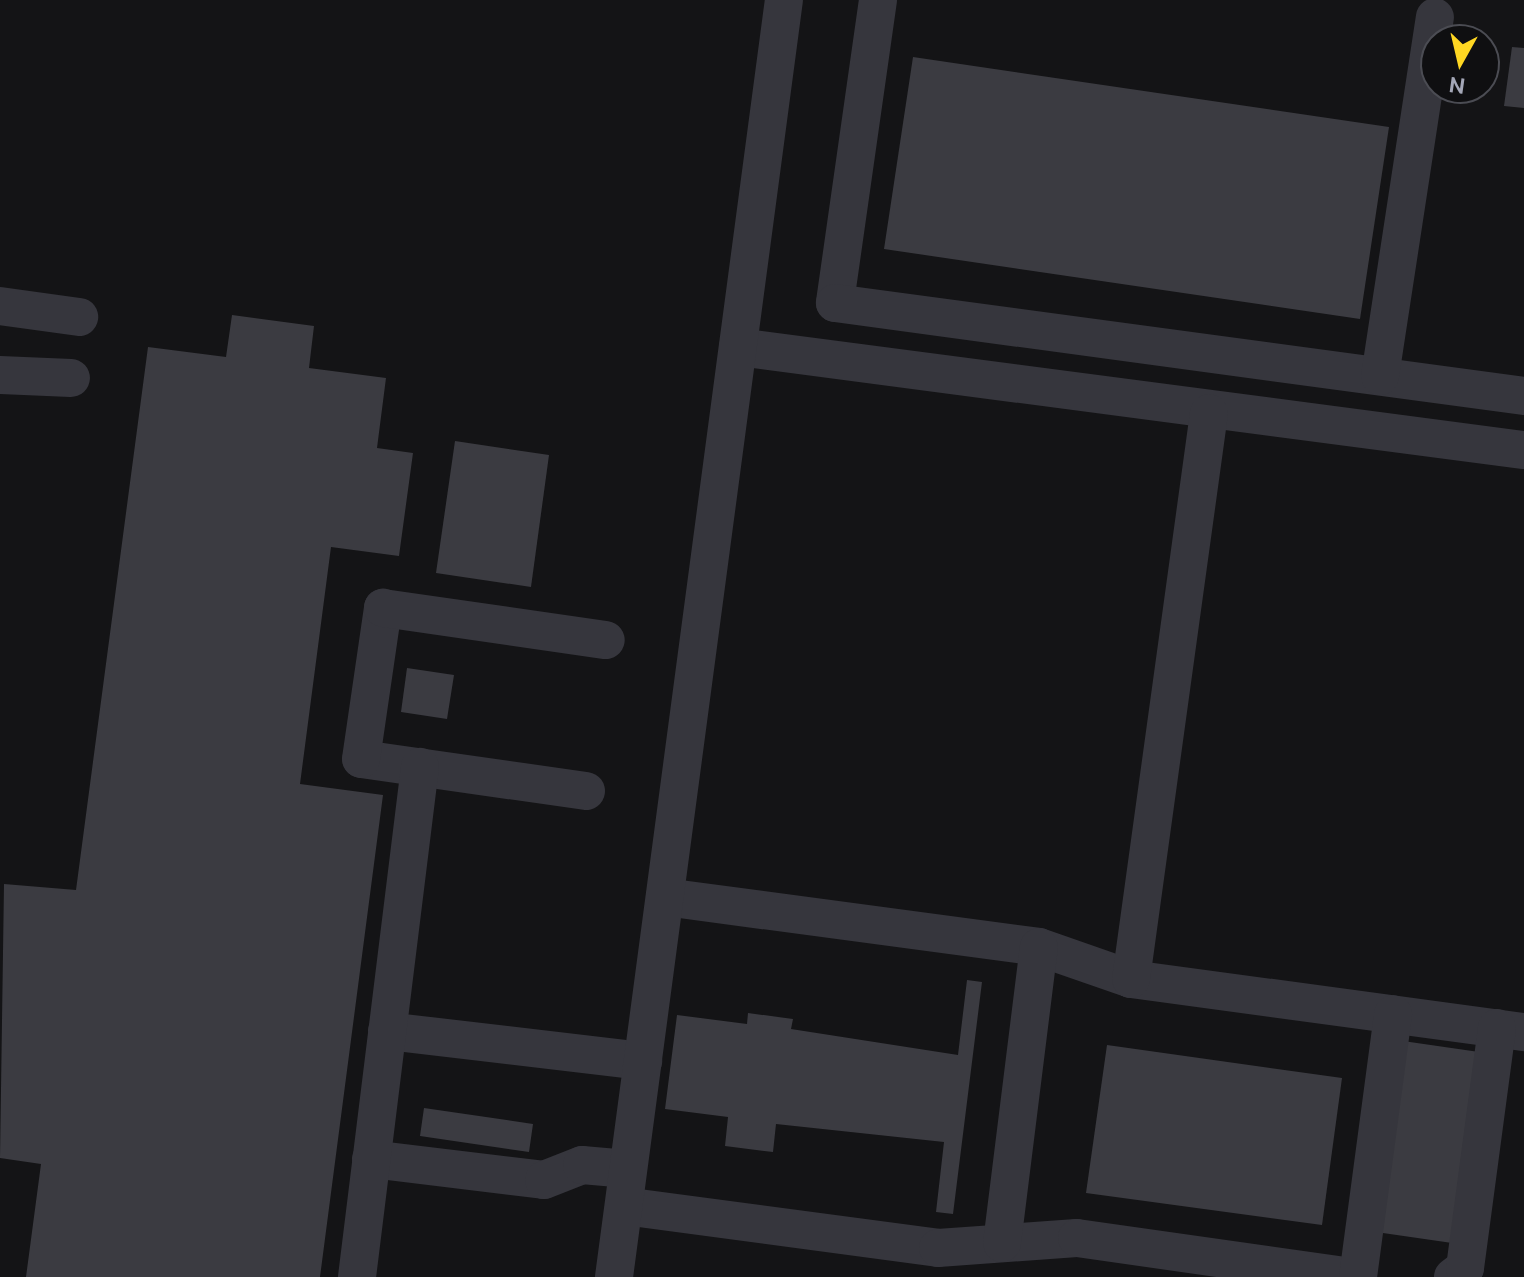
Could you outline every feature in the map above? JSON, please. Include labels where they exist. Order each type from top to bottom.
[{"type":"street","points":[[614,1277],[784,0]]},
{"type":"street","points":[[878,0],[835,303],[1524,396]]},
{"type":"street","points":[[1380,376],[1435,17]]},
{"type":"street","points":[[0,306],[79,317]]},
{"type":"street","points":[[738,347],[1209,413],[1524,450]]},
{"type":"street","points":[[0,375],[71,378]]},
{"type":"street","points":[[1131,979],[1209,413]]},
{"type":"street","points":[[586,791],[361,759],[383,608],[606,640]]},
{"type":"street","points":[[357,1277],[420,767]]},
{"type":"street","points":[[665,897],[1039,947],[1131,979],[1510,1030],[1465,1268],[1453,1277]]},
{"type":"street","points":[[1002,1243],[1039,947]]},
{"type":"street","points":[[624,1206],[952,1262],[1002,1243],[1077,1238],[1355,1277],[1393,1014]]},
{"type":"street","points":[[387,1031],[643,1061]]},
{"type":"street","points":[[371,1159],[544,1180],[582,1165],[628,1169]]},
{"type":"building","points":[[1512,47],[1524,48],[1524,108],[1504,106]]},
{"type":"building","points":[[913,57],[1389,127],[1360,319],[884,249]]},
{"type":"building","points":[[232,315],[314,326],[309,368],[386,378],[377,448],[413,453],[399,556],[331,547],[300,784],[383,795],[320,1277],[26,1277],[41,1164],[0,1158],[4,884],[76,890],[148,347],[226,357]]},
{"type":"building","points":[[455,441],[549,455],[531,587],[436,573]]},
{"type":"building","points":[[407,668],[454,675],[447,719],[401,712]]},
{"type":"building","points":[[967,980],[982,982],[953,1214],[936,1212],[944,1142],[776,1124],[773,1152],[725,1146],[728,1117],[665,1109],[677,1015],[747,1024],[748,1013],[793,1019],[791,1029],[958,1055]]},
{"type":"building","points":[[1403,1041],[1486,1053],[1459,1244],[1376,1232]]},
{"type":"building","points":[[1107,1045],[1342,1078],[1322,1225],[1086,1193]]},
{"type":"building","points":[[424,1108],[533,1124],[529,1152],[420,1136]]}]
